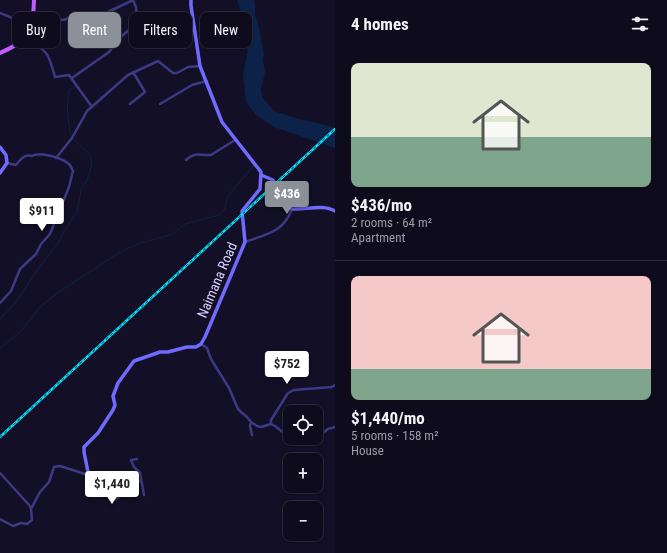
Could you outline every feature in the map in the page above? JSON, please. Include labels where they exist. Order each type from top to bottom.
[{"type":"main road","points":[[33,12],[34,0]]},
{"type":"main road","points":[[0,53],[12,47]]},
{"type":"street","points":[[60,20],[75,16],[108,12],[133,0],[136,6],[137,20],[135,25],[123,35],[109,52],[72,78]]},
{"type":"street","points":[[192,0],[191,6],[200,66],[208,81],[222,122],[261,175],[273,180],[286,203],[292,209],[302,210],[328,208],[335,211]]},
{"type":"street","points":[[0,13],[12,18]]},
{"type":"street","points":[[41,48],[46,51],[50,59],[55,77],[69,75],[92,107]]},
{"type":"street","points":[[56,158],[72,138],[87,111],[118,82],[133,72],[158,61],[173,73],[177,74],[188,67],[200,66]]},
{"type":"street","points":[[130,104],[145,92],[133,72]]},
{"type":"street","points":[[160,104],[192,85],[208,81]]},
{"type":"street","points":[[186,160],[190,156],[200,154],[211,155],[235,140]]},
{"type":"street","points":[[0,148],[6,155],[7,163],[0,173]]},
{"type":"street","points":[[0,302],[11,291],[20,269],[36,254],[41,244],[50,234],[69,187],[73,171],[69,164],[47,155],[34,154],[32,156],[27,154],[23,156],[16,165],[7,163]]},
{"type":"street","name":"Naimana Road","points":[[201,344],[245,242],[242,211],[260,189],[261,175]]},
{"type":"street","points":[[245,242],[276,230],[284,225],[292,209]]},
{"type":"street","points":[[141,480],[116,499],[106,492],[100,482],[88,472],[84,447],[98,433],[113,410],[115,405],[113,396],[118,383],[134,361],[160,352],[168,352],[201,344],[207,348],[211,359],[229,388],[238,409],[257,426],[261,427],[271,424],[283,432]]},
{"type":"street","points":[[271,424],[288,393],[294,390],[332,387],[335,385]]},
{"type":"street","points":[[251,422],[250,426],[252,435]]},
{"type":"street","points":[[323,433],[328,429],[335,427]]},
{"type":"street","points":[[137,459],[131,460],[134,467],[140,473],[144,495]]},
{"type":"street","points":[[31,510],[40,492],[49,482],[54,467],[60,466],[86,474],[88,472]]},
{"type":"street","points":[[0,473],[30,506],[32,520],[27,524],[21,523],[13,526],[0,519]]},
{"type":"water","points":[[237,0],[254,0],[255,15],[264,54],[263,60],[265,72],[261,90],[263,98],[274,111],[335,128],[335,148],[274,127],[256,115],[246,102],[243,74],[248,51],[247,48],[252,48],[252,12],[241,12]]},
{"type":"waterway","points":[[71,136],[68,114],[68,96],[69,91],[76,86]]},
{"type":"waterway","points":[[0,319],[16,302],[42,263],[58,244],[64,231],[77,212],[82,186],[86,183],[92,162],[89,153],[73,139]]},
{"type":"waterway","points":[[0,348],[21,331],[41,306],[59,292],[109,259],[128,248],[173,234],[185,224],[219,215],[224,210],[228,196],[254,165]]},
{"type":"railway","points":[[0,437],[335,129]]}]
